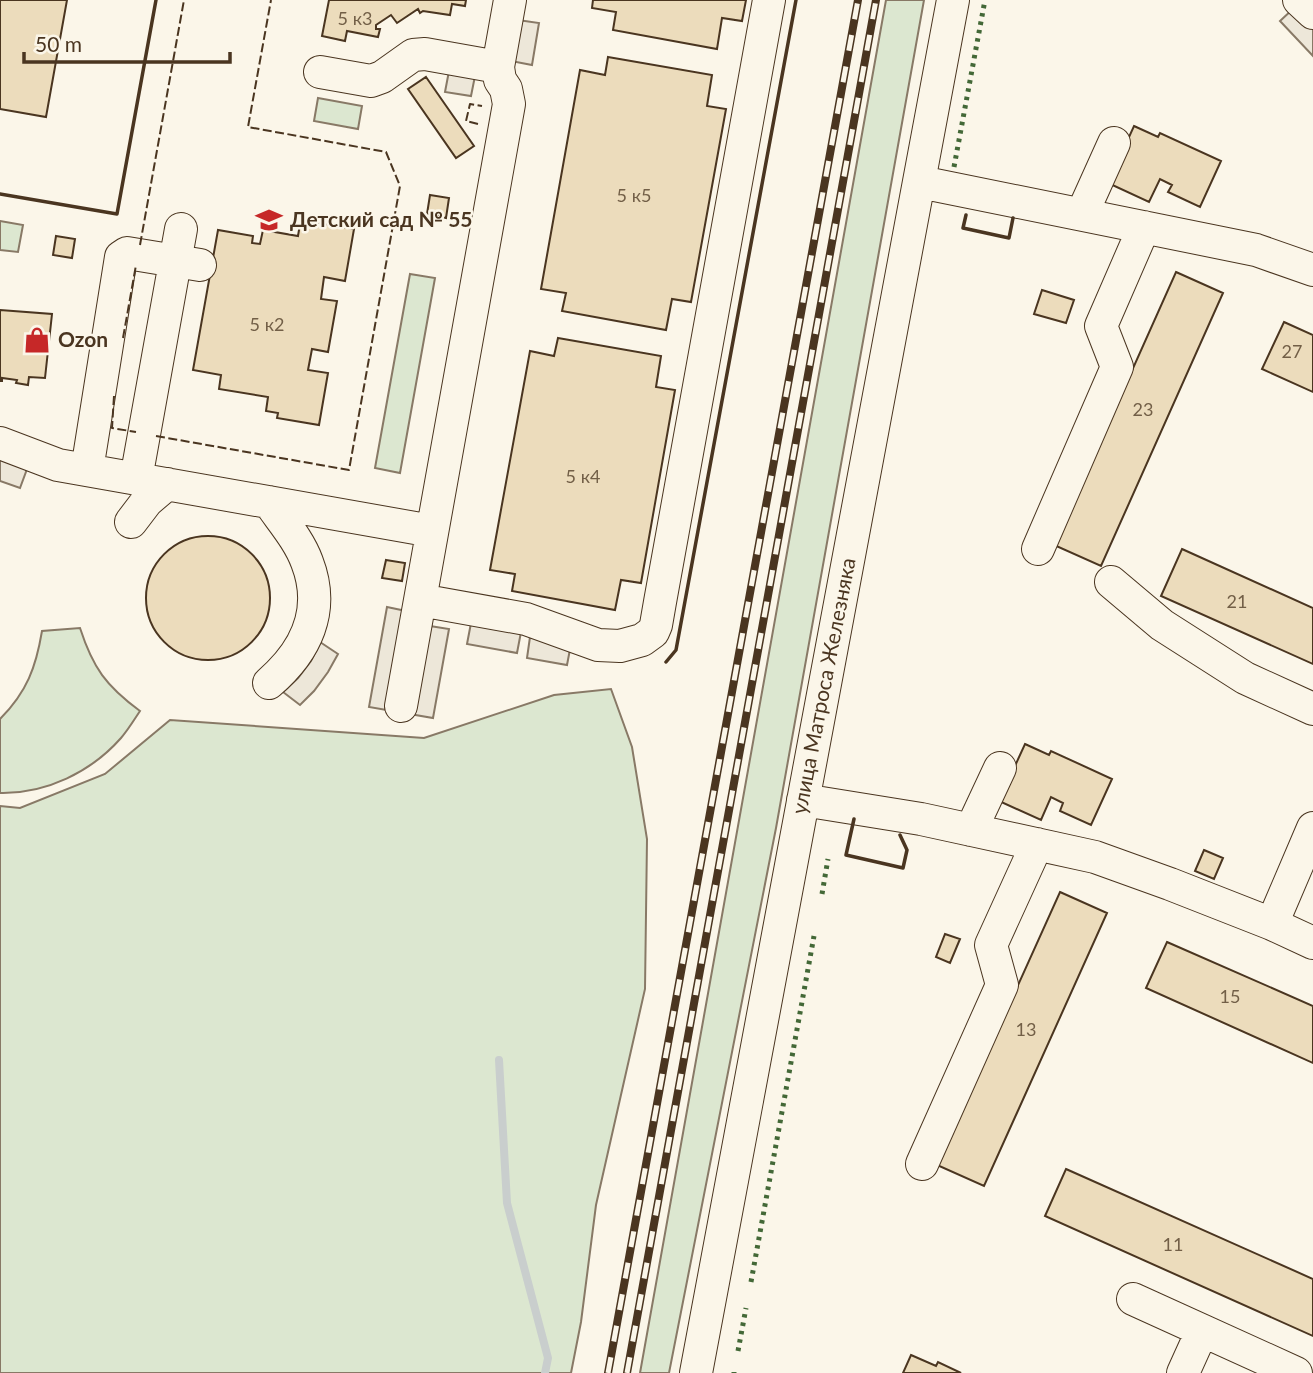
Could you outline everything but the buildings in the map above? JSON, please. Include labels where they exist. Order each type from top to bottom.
[{"type":"street","points":[[401,706],[509,104],[498,67],[510,0]]},
{"type":"street","points":[[420,600],[526,619],[598,645],[620,646],[642,640],[653,632],[769,0]]},
{"type":"street","name":"улица Матроса Железняка","points":[[696,1373],[953,0]]},
{"type":"street","points":[[1299,0],[1313,13]]},
{"type":"street","points":[[320,72],[371,81],[382,77],[413,55],[425,54],[498,67]]},
{"type":"street","points":[[1082,214],[1114,143]]},
{"type":"street","points":[[920,182],[1255,250],[1312,267]]},
{"type":"street","points":[[1038,550],[1118,367],[1101,326],[1144,227]]},
{"type":"street","points":[[131,522],[147,501],[151,481],[188,263],[181,229]]},
{"type":"street","points":[[87,470],[121,257],[127,253],[188,263]]},
{"type":"street","points":[[0,443],[58,465],[432,531]]},
{"type":"street","points":[[269,502],[307,561],[313,583],[314,606],[309,629],[300,650],[286,668],[269,683]]},
{"type":"street","points":[[1111,582],[1162,625],[1245,678],[1313,709]]},
{"type":"street","points":[[971,830],[1000,768]]},
{"type":"street","points":[[803,800],[909,817],[1095,857],[1272,924],[1313,943]]},
{"type":"street","points":[[1272,924],[1313,828]]},
{"type":"street","points":[[922,1164],[1002,985],[991,945],[1037,844]]},
{"type":"street","points":[[1133,1299],[1296,1373]]},
{"type":"street","points":[[1183,1373],[1202,1331]]},
{"type":"green space","points":[[886,0],[924,0],[776,828],[669,1373],[640,1373]]},
{"type":"green space","points":[[318,98],[362,106],[358,129],[314,121]]},
{"type":"green space","points":[[0,221],[23,225],[18,252],[0,250]]},
{"type":"green space","points":[[410,274],[435,278],[400,473],[375,468]]},
{"type":"green space","points":[[80,628],[102,675],[140,711],[121,738],[82,771],[34,790],[0,793],[0,719],[24,689],[37,656],[42,631]]},
{"type":"green space","points":[[611,689],[632,747],[647,839],[645,989],[596,1205],[581,1322],[571,1373],[0,1373],[0,806],[20,808],[105,774],[170,720],[424,738],[554,695]]},
{"type":"shaded area","points":[[1294,8],[1313,27],[1313,56],[1280,21]]},
{"type":"shaded area","points":[[518,20],[539,23],[532,65],[511,61]]},
{"type":"shaded area","points":[[449,71],[475,76],[471,96],[445,92]]},
{"type":"shaded area","points":[[0,459],[27,469],[20,488],[0,481]]},
{"type":"shaded area","points":[[387,607],[406,611],[430,626],[449,629],[433,718],[369,707]]},
{"type":"shaded area","points":[[471,623],[521,632],[517,653],[467,644]]},
{"type":"shaded area","points":[[530,637],[571,644],[567,665],[527,658]]},
{"type":"shaded area","points":[[320,642],[338,654],[314,691],[300,705],[283,692],[311,661]]},
{"type":"waterway","points":[[499,1060],[507,1203],[548,1358],[545,1373]]},
{"type":"railway","points":[[608,1373],[858,0]]},
{"type":"railway","points":[[627,1373],[876,0]]},
{"type":"hedge","points":[[954,167],[985,0]]},
{"type":"hedge","points":[[822,894],[828,859]]},
{"type":"hedge","points":[[751,1282],[814,936]]},
{"type":"hedge","points":[[738,1351],[746,1308]]},
{"type":"fence","points":[[140,245],[184,0]]},
{"type":"fence","points":[[156,436],[349,470],[400,186],[386,152],[248,127],[271,0]]},
{"type":"fence","points":[[478,124],[466,121],[470,104],[482,106]]},
{"type":"fence","points":[[123,338],[136,265]]},
{"type":"fence","points":[[114,396],[112,428],[136,432]]},
{"type":"wall","points":[[0,194],[117,214],[156,0]]},
{"type":"wall","points":[[666,662],[676,650],[796,0]]},
{"type":"wall","points":[[966,215],[963,228],[1009,238],[1013,218]]},
{"type":"wall","points":[[854,819],[846,855],[903,868],[907,850],[900,835]]},
{"type":"place","name":"Детский сад № 55","points":[[269,220]]},
{"type":"place","name":"Ozon","points":[[37,340]]}]
